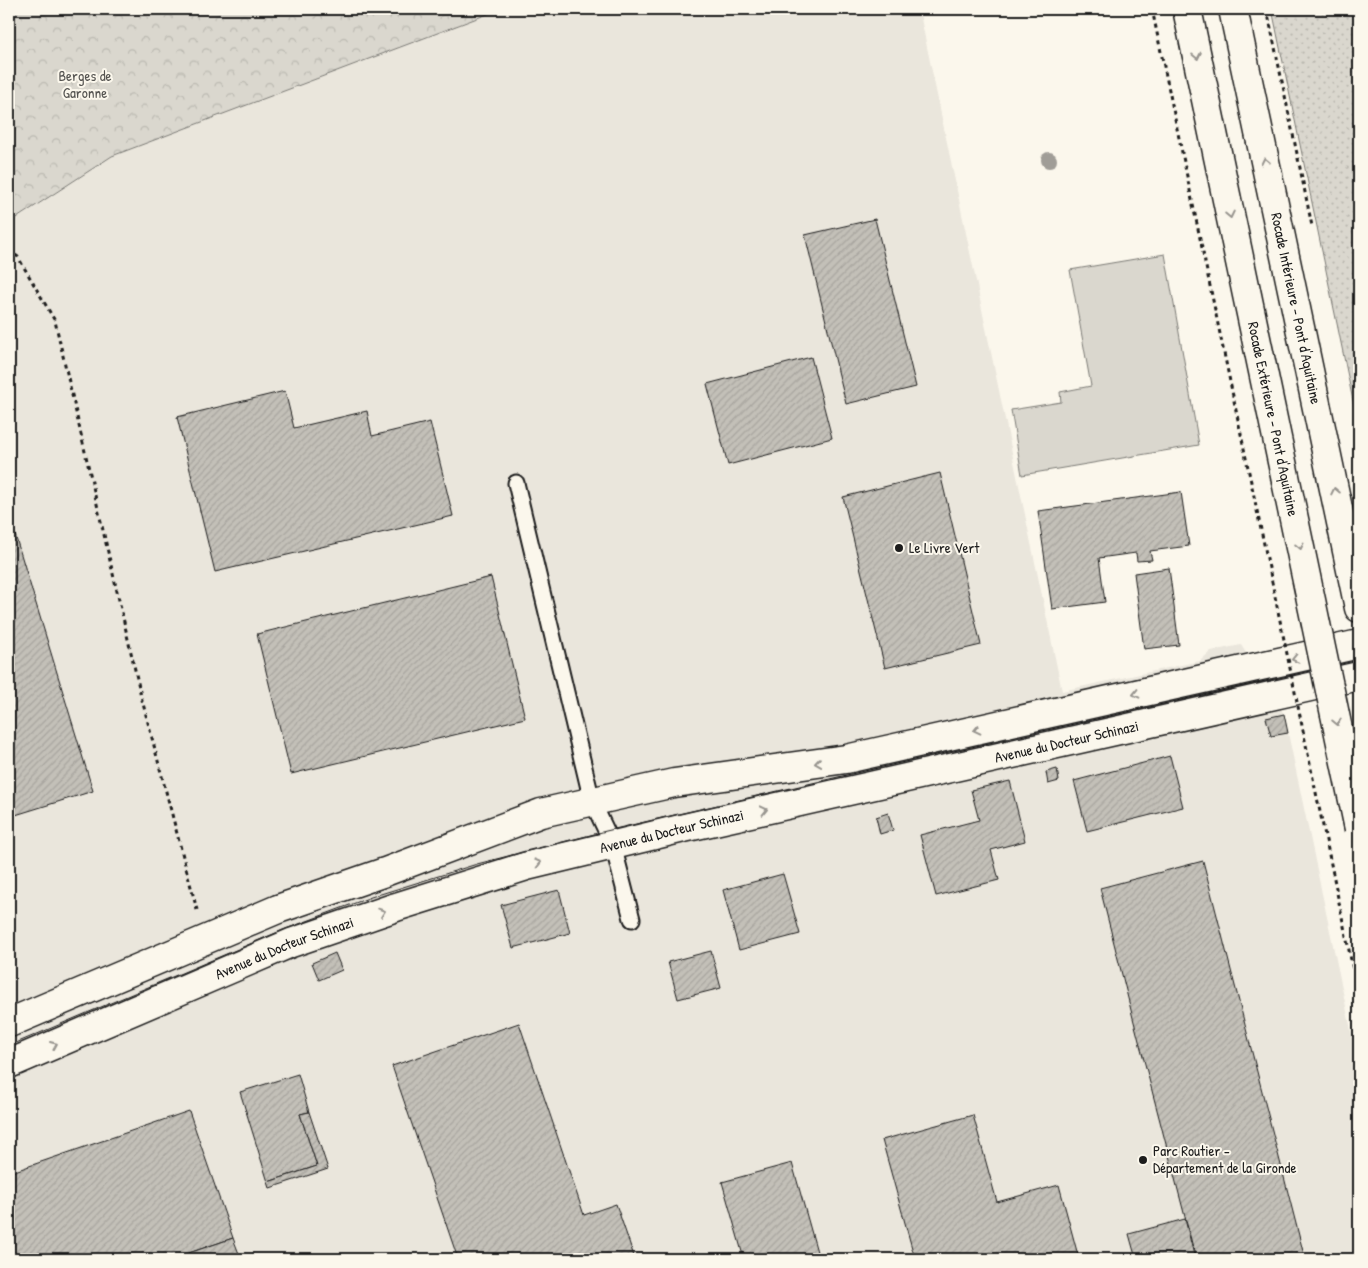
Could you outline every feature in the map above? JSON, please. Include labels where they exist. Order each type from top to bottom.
[{"type":"main road","name":"Rocade Extérieure - Pont d'Aquitaine","points":[[1187,9],[1359,829]]},
{"type":"main road","name":"Rocade Intérieure - Pont d'Aquitaine","points":[[1233,9],[1359,608]]},
{"type":"main road","name":"Avenue du Docteur Schinazi","points":[[9,1023],[278,909],[403,865],[541,813],[674,783],[846,759],[1359,644]]},
{"type":"main road","name":"Avenue du Docteur Schinazi","points":[[9,1064],[291,943],[476,881],[527,866],[613,844],[1359,676]]},
{"type":"lane","points":[[516,483],[592,801],[613,844],[632,919]]},
{"type":"path","points":[[1152,9],[1359,998]]},
{"type":"path","points":[[9,250],[18,257],[55,321],[141,696],[194,904],[209,938]]},
{"type":"shaded area","points":[[501,9],[919,9],[1062,691],[1200,661],[1211,651],[1241,645],[1284,714],[1359,1068],[1359,1259],[9,1259],[9,223],[112,156]]},
{"type":"green space","name":"Berges de Garonne","points":[[9,9],[501,9],[112,156],[9,223]]},
{"type":"green space","points":[[1272,9],[1359,9],[1359,430]]},
{"type":"green space","points":[[1165,254],[1199,445],[1022,475],[1011,410],[1061,402],[1060,392],[1091,386],[1070,270]]},
{"type":"building","points":[[875,219],[916,387],[846,404],[805,235]]},
{"type":"building","points":[[811,357],[832,438],[728,465],[707,384]]},
{"type":"building","points":[[285,391],[294,428],[367,411],[372,436],[430,422],[453,516],[215,572],[177,417]]},
{"type":"building","points":[[940,473],[981,645],[885,668],[843,497]]},
{"type":"building","points":[[1181,492],[1189,546],[1150,551],[1152,560],[1137,561],[1136,553],[1099,558],[1105,602],[1052,609],[1038,511]]},
{"type":"building","points":[[9,515],[93,791],[9,817]]},
{"type":"building","points":[[1169,568],[1179,645],[1144,649],[1134,573]]},
{"type":"building","points":[[491,577],[525,718],[291,774],[257,634]]},
{"type":"building","points":[[1284,714],[1288,733],[1271,736],[1266,718]]},
{"type":"building","points":[[1170,756],[1183,807],[1087,831],[1074,781]]},
{"type":"building","points":[[1057,769],[1059,781],[1048,784],[1046,772]]},
{"type":"building","points":[[1010,781],[1025,841],[991,850],[999,880],[936,896],[920,835],[979,820],[971,790]]},
{"type":"building","points":[[888,813],[893,830],[880,834],[876,817]]},
{"type":"building","points":[[1203,861],[1305,1259],[1196,1259],[1133,1018],[1100,888]]},
{"type":"building","points":[[783,874],[800,934],[739,950],[723,890]]},
{"type":"building","points":[[559,890],[570,933],[513,948],[501,905]]},
{"type":"building","points":[[711,951],[721,988],[678,999],[668,962]]},
{"type":"building","points":[[335,953],[342,970],[319,980],[312,963]]},
{"type":"building","points":[[519,1023],[584,1215],[616,1204],[635,1259],[468,1259],[467,1256],[458,1259],[392,1066]]},
{"type":"building","points":[[298,1074],[309,1112],[300,1114],[317,1166],[268,1182],[240,1092]]},
{"type":"building","points":[[189,1111],[233,1238],[171,1259],[9,1259],[9,1173]]},
{"type":"building","points":[[309,1112],[328,1169],[270,1188],[268,1182],[317,1166],[300,1114]]},
{"type":"building","points":[[973,1115],[997,1202],[1059,1185],[1079,1259],[915,1259],[882,1140]]},
{"type":"building","points":[[792,1163],[819,1259],[744,1259],[722,1182]]},
{"type":"building","points":[[1185,1219],[1195,1259],[1136,1259],[1129,1234]]},
{"type":"building","points":[[233,1238],[241,1259],[171,1259],[186,1254]]},
{"type":"tram line","points":[[9,1046],[283,930],[371,897],[477,864],[606,831],[851,774],[1359,660]]},
{"type":"place","name":"Le Livre Vert","points":[[899,548]]},
{"type":"place","name":"Parc Routier - Département de la Gironde","points":[[1143,1160]]}]
